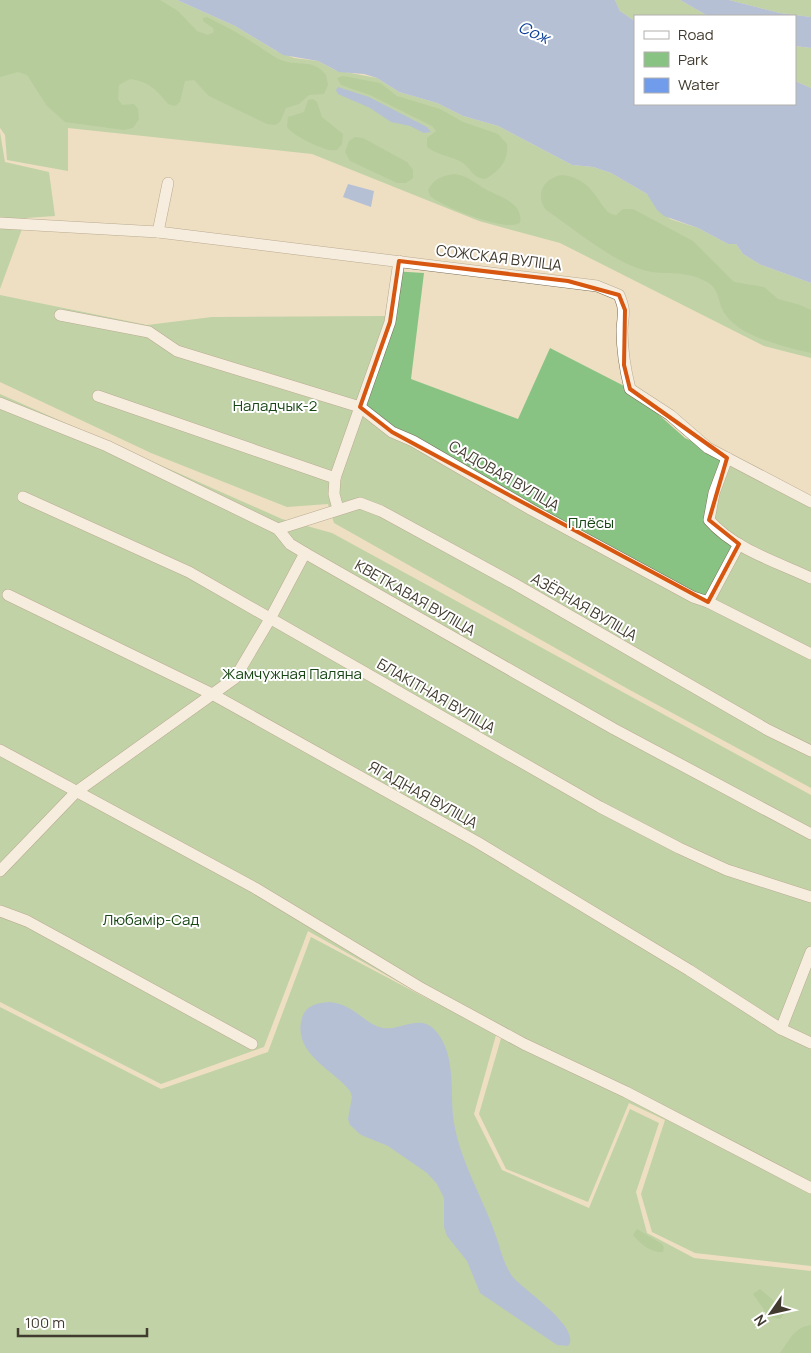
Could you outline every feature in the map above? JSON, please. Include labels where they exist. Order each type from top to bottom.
[{"type":"street","points":[[158,232],[168,183]]},
{"type":"street","name":"СОЖСКАЯ ВУЛІЦА","points":[[0,223],[158,232],[597,286],[619,295],[625,310],[622,329],[624,365],[630,389],[663,410],[694,438],[727,458],[811,502]]},
{"type":"street","points":[[338,509],[334,494],[335,478],[390,322],[399,261]]},
{"type":"street","points":[[60,315],[148,332],[177,352],[360,407]]},
{"type":"street","points":[[98,396],[335,478]]},
{"type":"street","name":"КВЕТКАВАЯ ВУЛІЦА","points":[[0,403],[107,446],[278,529],[290,544],[305,553],[614,729],[811,834]]},
{"type":"street","name":"САДОВАЯ ВУЛІЦА","points":[[360,407],[392,432],[412,441],[620,558],[693,597],[708,602],[811,654]]},
{"type":"street","points":[[727,458],[714,493],[709,520],[718,530],[739,544],[811,578]]},
{"type":"street","name":"БЛАКІТНАЯ ВУЛІЦА","points":[[23,497],[189,572],[600,807],[679,848],[727,870],[811,897]]},
{"type":"street","name":"АЗЁРНАЯ ВУЛІЦА","points":[[278,529],[360,503],[382,512],[513,583],[768,730],[811,751]]},
{"type":"street","points":[[708,602],[739,544]]},
{"type":"street","points":[[0,870],[76,792],[235,678],[270,620],[305,553]]},
{"type":"street","name":"ЯГАДНАЯ ВУЛІЦА","points":[[8,595],[212,694],[477,842],[782,1029],[811,1043]]},
{"type":"street","points":[[0,750],[255,888],[419,986],[524,1044],[626,1092],[811,1188]]},
{"type":"street","points":[[0,911],[27,921],[252,1044]]},
{"type":"street","points":[[782,1029],[811,952]]},
{"type":"highlighted area","points":[[399,261],[568,281],[619,295],[625,310],[624,365],[630,389],[727,458],[709,520],[739,544],[708,602],[392,432],[360,407],[390,322]]},
{"type":"green space","points":[[0,0],[177,0],[235,26],[276,51],[294,58],[318,61],[335,70],[377,78],[399,92],[437,103],[463,116],[498,126],[572,165],[593,167],[611,173],[647,194],[670,219],[698,228],[728,244],[736,244],[743,254],[761,265],[811,283],[811,358],[764,346],[560,243],[479,221],[312,154],[68,128],[68,171],[7,160],[5,135],[0,128]]},
{"type":"green space","points":[[0,0],[160,0],[178,11],[197,31],[208,35],[214,32],[213,28],[203,21],[203,18],[207,17],[243,36],[278,59],[317,67],[326,75],[328,85],[324,94],[309,95],[299,104],[286,108],[280,122],[275,125],[267,124],[209,96],[194,80],[185,81],[180,102],[175,106],[168,104],[156,90],[147,84],[130,79],[119,85],[118,99],[122,105],[134,104],[138,109],[139,119],[133,128],[124,130],[65,122],[47,106],[27,75],[18,72],[0,77]]},
{"type":"green space","points":[[615,0],[680,0],[706,15],[634,15],[634,20],[620,11]]},
{"type":"green space","points":[[729,0],[811,0],[811,17],[780,13]]},
{"type":"green space","points":[[796,46],[811,48],[811,88],[796,81]]},
{"type":"green space","points":[[343,76],[380,83],[397,96],[440,109],[463,122],[498,134],[507,144],[505,160],[499,169],[485,179],[481,179],[463,163],[427,147],[427,138],[436,131],[432,126],[370,95],[341,85],[337,78]]},
{"type":"green space","points":[[313,99],[317,102],[322,117],[343,134],[342,144],[337,150],[326,149],[310,143],[290,131],[287,127],[288,117],[304,112],[308,100]]},
{"type":"green space","points":[[0,132],[5,162],[49,172],[55,216],[26,218],[0,289]]},
{"type":"green space","points":[[355,137],[363,138],[407,162],[413,170],[413,178],[406,183],[397,183],[350,161],[345,152],[349,141]]},
{"type":"green space","points":[[455,174],[468,178],[510,202],[518,210],[520,223],[512,225],[501,224],[474,217],[447,206],[430,196],[428,190],[436,180]]},
{"type":"green space","points":[[562,175],[584,183],[610,213],[616,215],[623,209],[633,209],[693,241],[734,282],[764,287],[778,299],[811,310],[811,353],[764,340],[741,329],[725,314],[715,289],[707,282],[689,275],[640,269],[616,258],[579,234],[546,210],[541,198],[541,193],[546,183],[550,179]]},
{"type":"green space","name":"Плёсы","points":[[392,271],[424,273],[411,379],[518,419],[550,348],[630,389],[685,438],[727,458],[811,507],[811,788],[628,689],[334,523],[328,504],[287,507],[151,453],[0,382],[0,295],[147,325],[212,317],[385,316]]},
{"type":"green space","points":[[0,394],[282,519],[332,533],[811,795],[811,1266],[695,1253],[652,1232],[641,1194],[665,1120],[629,1103],[588,1202],[506,1169],[479,1114],[502,1035],[462,1017],[496,1035],[474,1114],[502,1170],[589,1208],[630,1109],[659,1123],[636,1192],[647,1233],[694,1258],[811,1271],[811,1353],[0,1353],[0,1007],[161,1089],[268,1052],[311,937],[443,1007],[308,931],[264,1047],[161,1084],[0,1002]]},
{"type":"green space","points":[[637,1229],[662,1244],[663,1252],[651,1250],[639,1241],[633,1235]]},
{"type":"green space","points":[[760,1289],[781,1307],[784,1314],[780,1319],[769,1317],[753,1294]]},
{"type":"green space","points":[[811,1325],[811,1353],[780,1353],[796,1332]]},
{"type":"water","name":"Сож","points":[[177,0],[615,0],[620,11],[634,20],[634,105],[796,105],[796,81],[811,88],[811,283],[761,265],[743,254],[736,244],[728,244],[698,228],[664,216],[657,210],[647,194],[611,173],[593,167],[572,165],[498,126],[463,116],[437,103],[399,92],[377,78],[364,74],[339,72],[318,61],[283,55],[235,26]]},
{"type":"water","points":[[680,0],[729,0],[796,15],[706,15]]},
{"type":"water","points":[[796,15],[811,17],[811,48],[796,46]]},
{"type":"water","points":[[338,87],[369,97],[427,127],[431,132],[424,133],[410,126],[391,122],[370,108],[338,94],[336,90]]},
{"type":"water","points":[[348,184],[374,191],[371,207],[343,197]]},
{"type":"water","points":[[330,1002],[347,1007],[371,1023],[383,1028],[422,1023],[434,1029],[442,1039],[450,1063],[453,1116],[459,1143],[469,1172],[494,1230],[504,1261],[512,1276],[560,1319],[567,1329],[570,1338],[568,1346],[557,1345],[480,1293],[467,1261],[447,1236],[444,1227],[444,1198],[437,1184],[427,1173],[388,1146],[361,1135],[350,1125],[348,1119],[352,1097],[350,1091],[308,1051],[300,1031],[302,1018],[309,1007]]},
{"type":"park label","name":"Наладчык-2","points":[[275,406]]},
{"type":"park label","name":"Жамчужная Паляна","points":[[292,674]]},
{"type":"park label","name":"Любамір-Сад","points":[[151,920]]}]
